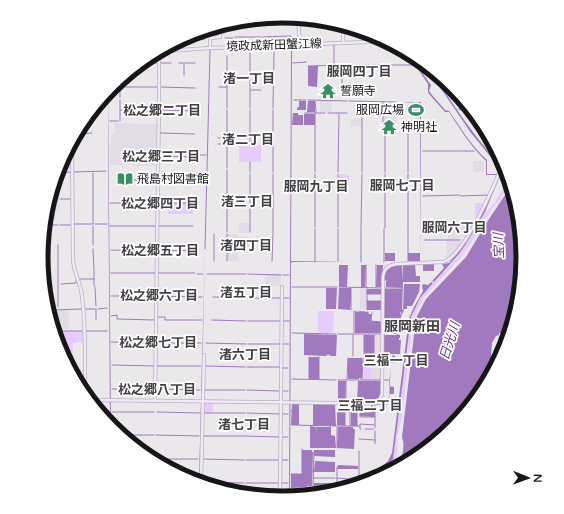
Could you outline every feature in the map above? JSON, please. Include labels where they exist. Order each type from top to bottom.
[{"type":"street","points":[[298,24],[300,44]]},
{"type":"street","points":[[210,48],[211,38],[220,37],[220,31]]},
{"type":"street","points":[[343,31],[343,43]]},
{"type":"street","name":"境政成新田蟹江線","points":[[172,51],[373,41]]},
{"type":"street","points":[[155,401],[159,58]]},
{"type":"street","points":[[72,154],[73,260],[74,269],[81,290],[85,330],[85,384]]},
{"type":"street","points":[[97,400],[377,402],[380,399],[382,391],[385,270],[396,264],[443,262],[449,260],[461,246],[484,207],[500,171]]},
{"type":"street","points":[[280,491],[282,287]]},
{"type":"street","points":[[201,477],[204,355]]},
{"type":"shaded area","points":[[320,101],[332,101],[331,112],[320,112]]},
{"type":"shaded area","name":"服岡広場","points":[[411,102],[420,103],[420,118],[411,117]]},
{"type":"shaded area","points":[[384,114],[395,114],[396,124],[384,124]]},
{"type":"shaded area","points":[[351,119],[361,119],[361,126],[351,126]]},
{"type":"shaded area","points":[[115,123],[157,124],[156,166],[110,165],[111,134],[115,133]]},
{"type":"shaded area","points":[[239,145],[261,145],[261,162],[239,162]]},
{"type":"shaded area","points":[[473,161],[484,161],[484,172],[473,172]]},
{"type":"shaded area","points":[[339,174],[349,175],[349,185],[339,184]]},
{"type":"shaded area","points":[[505,186],[506,189],[484,220],[463,255],[426,295],[417,311],[413,321],[402,417],[398,434],[396,435],[411,317],[420,298],[460,254],[481,218],[495,202]]},
{"type":"shaded area","points":[[58,188],[59,211],[56,211],[56,219],[51,220]]},
{"type":"shaded area","points":[[168,203],[194,203],[193,214],[168,214]]},
{"type":"shaded area","points":[[475,203],[485,203],[476,217],[475,217]]},
{"type":"shaded area","points":[[239,223],[249,223],[249,233],[239,233]]},
{"type":"shaded area","points":[[462,223],[473,223],[466,236],[462,236]]},
{"type":"shaded area","points":[[448,229],[461,229],[460,246],[457,251],[446,260],[446,239],[448,239]]},
{"type":"shaded area","points":[[227,234],[238,234],[238,261],[227,261]]},
{"type":"shaded area","points":[[239,237],[249,237],[249,247],[239,247]]},
{"type":"shaded area","points":[[265,274],[281,274],[281,286],[265,286]]},
{"type":"shaded area","points":[[360,288],[367,289],[366,310],[360,310]]},
{"type":"shaded area","points":[[54,309],[69,309],[69,329],[60,329],[60,332]]},
{"type":"shaded area","points":[[318,311],[334,311],[333,333],[318,333]]},
{"type":"shaded area","points":[[61,331],[83,331],[83,342],[73,343],[72,360],[66,347]]},
{"type":"shaded area","points":[[374,335],[382,335],[382,356],[374,356]]},
{"type":"shaded area","points":[[363,358],[371,358],[371,380],[363,380]]},
{"type":"shaded area","points":[[371,358],[382,358],[382,380],[371,380]]},
{"type":"shaded area","points":[[204,402],[213,402],[213,413],[204,413]]},
{"type":"shaded area","points":[[396,436],[398,448],[395,462],[383,468],[393,459]]},
{"type":"water","points":[[292,46],[291,261],[348,262],[291,263],[289,491]]},
{"type":"water","points":[[414,64],[431,85],[429,91],[432,95],[445,110],[449,111],[471,143],[487,160],[487,174],[498,174],[500,176],[485,212],[464,247],[434,282],[432,281],[444,268],[442,264],[449,263],[465,243],[486,207],[499,177],[497,175],[486,175],[486,161],[471,144],[449,112],[445,112],[429,94],[428,84]]},
{"type":"water","points":[[308,66],[318,66],[317,87],[308,86]]},
{"type":"water","points":[[435,81],[441,86],[480,142],[492,154],[494,159],[490,156],[471,133]]},
{"type":"water","points":[[108,101],[111,416],[110,415]]},
{"type":"water","points":[[299,101],[306,101],[306,110],[297,110],[299,107]]},
{"type":"water","points":[[308,101],[315,101],[315,112],[307,112]]},
{"type":"water","points":[[398,102],[421,102],[421,262],[420,103]]},
{"type":"water","points":[[293,113],[303,115],[303,125],[292,125]]},
{"type":"water","points":[[304,114],[315,114],[315,125],[304,125]]},
{"type":"water","points":[[507,192],[512,211],[516,257],[512,303],[504,332],[499,333],[492,343],[491,363],[477,387],[468,399],[436,433],[401,459],[403,450],[402,437],[416,318],[426,299],[466,257]]},
{"type":"water","points":[[205,248],[200,476],[199,476]]},
{"type":"water","points":[[385,253],[395,253],[395,261],[385,261]]},
{"type":"water","points":[[408,253],[420,253],[420,261],[408,261]]},
{"type":"water","points":[[396,262],[421,262],[396,263]]},
{"type":"water","points":[[415,264],[416,276],[420,276],[420,282],[403,282],[402,309],[404,310],[400,323],[404,323],[404,327],[399,328],[397,334],[394,334],[393,328],[386,328],[384,323],[398,323],[396,327],[398,328],[401,312],[398,322],[384,321],[385,289],[402,289],[386,287],[386,281],[388,280],[384,280],[386,272],[391,267],[402,265],[402,281],[403,265]]},
{"type":"water","points":[[423,264],[434,264],[434,271],[423,271]]},
{"type":"water","points":[[339,265],[348,265],[347,287],[339,287]]},
{"type":"water","points":[[361,265],[366,265],[365,287],[361,287]]},
{"type":"water","points":[[377,265],[383,265],[382,287],[376,287]]},
{"type":"water","points":[[431,282],[433,283],[420,298],[411,317],[393,459],[387,466],[364,476],[381,467],[388,461],[392,453],[409,318],[423,291],[422,285],[428,285]]},
{"type":"water","points":[[404,284],[420,284],[419,292],[412,306],[407,306],[407,309],[403,309]]},
{"type":"water","points":[[326,288],[337,288],[336,309],[326,309]]},
{"type":"water","points":[[339,288],[351,288],[350,310],[338,309]]},
{"type":"water","points":[[367,289],[382,289],[382,294],[367,294]]},
{"type":"water","points":[[367,301],[382,301],[382,310],[367,310]]},
{"type":"water","points":[[355,311],[368,312],[368,314],[371,314],[371,321],[382,322],[382,333],[355,333]]},
{"type":"water","points":[[304,334],[337,335],[336,356],[327,354],[326,356],[304,355]]},
{"type":"water","points":[[364,335],[374,335],[374,356],[364,356]]},
{"type":"water","points":[[384,335],[400,335],[399,340],[401,340],[400,354],[384,354]]},
{"type":"water","points":[[393,354],[396,357],[396,363],[391,362]]},
{"type":"water","points":[[309,357],[319,357],[319,379],[309,379]]},
{"type":"water","points":[[348,358],[362,358],[362,379],[348,379]]},
{"type":"water","points":[[391,365],[390,386],[389,386]]},
{"type":"water","points":[[338,381],[346,381],[345,402],[338,402]]},
{"type":"water","points":[[358,381],[382,381],[381,394],[378,400],[358,402]]},
{"type":"water","points":[[390,386],[394,387],[394,394],[389,394]]},
{"type":"water","points":[[383,400],[389,400],[389,403],[384,402]]},
{"type":"water","points":[[292,403],[299,403],[299,425],[291,425]]},
{"type":"water","points":[[313,404],[335,404],[336,426],[313,425]]},
{"type":"water","points":[[351,404],[357,404],[357,426],[351,426]]},
{"type":"water","points":[[371,405],[375,407],[375,417],[360,416],[360,413],[371,413]]},
{"type":"water","points":[[337,409],[345,409],[345,426],[337,425]]},
{"type":"water","points":[[310,426],[316,427],[317,433],[317,427],[331,427],[331,435],[335,436],[336,448],[310,448]]},
{"type":"water","points":[[338,427],[353,427],[353,429],[355,429],[354,449],[337,448]]},
{"type":"water","points":[[302,450],[312,450],[313,452],[312,486],[309,487],[308,485],[307,487],[291,488],[291,474],[302,474]]},
{"type":"water","points":[[314,450],[335,450],[335,457],[314,456]]},
{"type":"water","points":[[315,461],[335,462],[335,472],[314,472]]},
{"type":"water","points":[[338,465],[358,466],[358,469],[337,469]]},
{"type":"water","points":[[314,483],[335,483],[335,485],[328,487],[314,488]]},
{"type":"waterway","points":[[263,37],[290,36],[292,37],[291,43]]},
{"type":"waterway","points":[[235,37],[261,37]]},
{"type":"waterway","points":[[225,38],[233,38]]},
{"type":"waterway","points":[[196,39],[205,39]]},
{"type":"waterway","points":[[334,45],[334,64]]},
{"type":"waterway","points":[[205,249],[210,50]]},
{"type":"waterway","points":[[250,50],[250,108]]},
{"type":"waterway","points":[[273,108],[274,52]]},
{"type":"waterway","points":[[227,56],[227,108]]},
{"type":"waterway","points":[[293,63],[306,62]]},
{"type":"waterway","points":[[151,63],[158,63]]},
{"type":"waterway","points":[[161,63],[171,63]]},
{"type":"waterway","points":[[179,63],[195,63]]},
{"type":"waterway","points":[[184,64],[184,75]]},
{"type":"waterway","points":[[308,66],[348,65]]},
{"type":"waterway","points":[[350,65],[412,65]]},
{"type":"waterway","points":[[342,66],[342,87]]},
{"type":"waterway","points":[[122,87],[157,87]]},
{"type":"waterway","points":[[160,87],[195,88]]},
{"type":"waterway","points":[[219,87],[227,87]]},
{"type":"waterway","points":[[251,90],[261,90]]},
{"type":"waterway","points":[[120,100],[120,121]]},
{"type":"waterway","points":[[294,100],[306,100]]},
{"type":"waterway","points":[[308,100],[347,101]]},
{"type":"waterway","points":[[315,101],[316,112]]},
{"type":"waterway","points":[[349,101],[396,102]]},
{"type":"waterway","points":[[361,102],[361,112]]},
{"type":"waterway","points":[[383,102],[383,112]]},
{"type":"waterway","points":[[458,109],[464,111]]},
{"type":"waterway","points":[[120,110],[157,110]]},
{"type":"waterway","points":[[160,110],[194,111]]},
{"type":"waterway","points":[[227,110],[227,168]]},
{"type":"waterway","points":[[250,110],[250,145]]},
{"type":"waterway","points":[[273,110],[273,172]]},
{"type":"waterway","points":[[305,113],[325,113]]},
{"type":"waterway","points":[[315,113],[315,172]]},
{"type":"waterway","points":[[328,113],[347,113]]},
{"type":"waterway","points":[[338,172],[339,114]]},
{"type":"waterway","points":[[362,114],[362,172]]},
{"type":"waterway","points":[[383,114],[383,126]]},
{"type":"waterway","points":[[110,121],[118,121]]},
{"type":"waterway","points":[[383,128],[383,130],[385,130],[385,172]]},
{"type":"waterway","points":[[408,130],[408,172]]},
{"type":"waterway","points":[[83,134],[92,133]]},
{"type":"waterway","points":[[160,133],[194,134]]},
{"type":"waterway","points":[[218,138],[226,138]]},
{"type":"waterway","points":[[218,144],[227,144]]},
{"type":"waterway","points":[[423,151],[460,151]]},
{"type":"waterway","points":[[461,151],[474,151]]},
{"type":"waterway","points":[[200,155],[206,155]]},
{"type":"waterway","points":[[160,156],[194,157]]},
{"type":"waterway","points":[[250,162],[250,172]]},
{"type":"waterway","points":[[227,170],[227,232]]},
{"type":"waterway","points":[[73,172],[106,171]]},
{"type":"waterway","points":[[64,173],[71,172]]},
{"type":"waterway","points":[[73,224],[93,224],[93,173]]},
{"type":"waterway","points":[[250,174],[250,232]]},
{"type":"waterway","points":[[273,174],[273,233]]},
{"type":"waterway","points":[[315,174],[315,227]]},
{"type":"waterway","points":[[338,174],[338,227]]},
{"type":"waterway","points":[[361,228],[362,174]]},
{"type":"waterway","points":[[385,174],[385,228]]},
{"type":"waterway","points":[[408,174],[408,228]]},
{"type":"waterway","points":[[132,180],[156,180]]},
{"type":"waterway","points":[[159,180],[193,180]]},
{"type":"waterway","points":[[423,196],[460,195]]},
{"type":"waterway","points":[[461,196],[488,195]]},
{"type":"waterway","points":[[60,199],[71,199]]},
{"type":"waterway","points":[[110,203],[156,203]]},
{"type":"waterway","points":[[159,203],[194,203]]},
{"type":"waterway","points":[[239,205],[249,205]]},
{"type":"waterway","points":[[95,224],[107,224]]},
{"type":"waterway","points":[[51,225],[58,225]]},
{"type":"waterway","points":[[60,225],[71,225]]},
{"type":"waterway","points":[[93,226],[93,245]]},
{"type":"waterway","points":[[110,226],[156,226]]},
{"type":"waterway","points":[[159,226],[193,226]]},
{"type":"waterway","points":[[315,229],[315,262]]},
{"type":"waterway","points":[[338,229],[338,261]]},
{"type":"waterway","points":[[361,229],[361,262]]},
{"type":"waterway","points":[[384,229],[384,262]]},
{"type":"waterway","points":[[408,229],[408,262]]},
{"type":"waterway","points":[[214,234],[214,261]]},
{"type":"waterway","points":[[227,234],[227,261]]},
{"type":"waterway","points":[[272,261],[273,234]]},
{"type":"waterway","points":[[424,240],[460,240]]},
{"type":"waterway","points":[[58,245],[58,307]]},
{"type":"waterway","points":[[93,249],[94,271]]},
{"type":"waterway","points":[[111,250],[154,251]]},
{"type":"waterway","points":[[160,251],[195,250]]},
{"type":"waterway","points":[[366,265],[366,287]]},
{"type":"waterway","points":[[376,265],[376,287]]},
{"type":"waterway","points":[[94,272],[94,284]]},
{"type":"waterway","points":[[111,273],[155,273]]},
{"type":"waterway","points":[[158,273],[195,273]]},
{"type":"waterway","points":[[197,274],[203,274]]},
{"type":"waterway","points":[[207,274],[246,274]]},
{"type":"waterway","points":[[248,274],[281,275]]},
{"type":"waterway","points":[[283,275],[289,275]]},
{"type":"waterway","points":[[79,279],[94,279]]},
{"type":"waterway","points":[[61,284],[76,283],[76,280]]},
{"type":"waterway","points":[[384,280],[402,280]]},
{"type":"waterway","points":[[292,287],[337,287]]},
{"type":"waterway","points":[[339,287],[382,288]]},
{"type":"waterway","points":[[95,288],[96,306]]},
{"type":"waterway","points":[[351,288],[351,310]]},
{"type":"waterway","points":[[384,288],[402,288]]},
{"type":"waterway","points":[[367,289],[367,310]]},
{"type":"waterway","points":[[367,294],[382,294]]},
{"type":"waterway","points":[[111,296],[155,296]]},
{"type":"waterway","points":[[158,296],[195,297]]},
{"type":"waterway","points":[[385,296],[402,296]]},
{"type":"waterway","points":[[196,297],[202,297]]},
{"type":"waterway","points":[[213,297],[246,298]]},
{"type":"waterway","points":[[248,298],[280,298]]},
{"type":"waterway","points":[[283,298],[289,298]]},
{"type":"waterway","points":[[367,301],[382,301]]},
{"type":"waterway","points":[[384,305],[402,306]]},
{"type":"waterway","points":[[98,309],[107,308]]},
{"type":"waterway","points":[[54,310],[81,309]]},
{"type":"waterway","points":[[85,309],[95,309]]},
{"type":"waterway","points":[[96,309],[96,320]]},
{"type":"waterway","points":[[354,311],[354,333]]},
{"type":"waterway","points":[[359,311],[359,333]]},
{"type":"waterway","points":[[368,312],[368,333]]},
{"type":"waterway","points":[[372,312],[371,321],[381,322]]},
{"type":"waterway","points":[[111,316],[117,315],[117,319],[155,320]]},
{"type":"waterway","points":[[158,317],[165,317],[165,320],[195,320]]},
{"type":"waterway","points":[[384,317],[400,318]]},
{"type":"waterway","points":[[196,320],[202,320]]},
{"type":"waterway","points":[[212,320],[246,321]]},
{"type":"waterway","points":[[248,321],[280,321]]},
{"type":"waterway","points":[[283,321],[289,321]]},
{"type":"waterway","points":[[62,331],[82,331]]},
{"type":"waterway","points":[[86,331],[107,331]]},
{"type":"waterway","points":[[292,333],[336,334]]},
{"type":"waterway","points":[[316,355],[317,334]]},
{"type":"waterway","points":[[327,334],[327,355]]},
{"type":"waterway","points":[[338,334],[381,334]]},
{"type":"waterway","points":[[353,335],[353,356]]},
{"type":"waterway","points":[[364,335],[364,356]]},
{"type":"waterway","points":[[368,356],[369,335]]},
{"type":"waterway","points":[[374,335],[374,356]]},
{"type":"waterway","points":[[111,342],[154,343]]},
{"type":"waterway","points":[[157,343],[201,343]]},
{"type":"waterway","points":[[206,343],[246,344]]},
{"type":"waterway","points":[[248,344],[280,344]]},
{"type":"waterway","points":[[283,344],[289,344]]},
{"type":"waterway","points":[[384,344],[394,344]]},
{"type":"waterway","points":[[309,357],[309,379]]},
{"type":"waterway","points":[[319,357],[319,379]]},
{"type":"waterway","points":[[347,379],[348,358]]},
{"type":"waterway","points":[[362,379],[363,358]]},
{"type":"waterway","points":[[112,365],[154,366]]},
{"type":"waterway","points":[[157,366],[201,366]]},
{"type":"waterway","points":[[206,366],[245,367]]},
{"type":"waterway","points":[[247,367],[280,367]]},
{"type":"waterway","points":[[283,368],[288,368]]},
{"type":"waterway","points":[[292,379],[336,380]]},
{"type":"waterway","points":[[338,380],[381,380]]},
{"type":"waterway","points":[[383,380],[389,380]]},
{"type":"waterway","points":[[346,381],[346,402],[354,402]]},
{"type":"waterway","points":[[366,381],[366,402]]},
{"type":"waterway","points":[[375,381],[375,401]]},
{"type":"waterway","points":[[112,389],[154,389]]},
{"type":"waterway","points":[[157,389],[200,390]]},
{"type":"waterway","points":[[205,390],[245,390]]},
{"type":"waterway","points":[[247,390],[279,391]]},
{"type":"waterway","points":[[282,391],[288,391]]},
{"type":"waterway","points":[[375,404],[382,404]]},
{"type":"waterway","points":[[345,405],[345,426]]},
{"type":"waterway","points":[[350,405],[350,426]]},
{"type":"waterway","points":[[357,405],[357,426]]},
{"type":"waterway","points":[[375,405],[375,428]]},
{"type":"waterway","points":[[330,426],[331,407]]},
{"type":"waterway","points":[[291,411],[297,411]]},
{"type":"waterway","points":[[112,412],[154,412]]},
{"type":"waterway","points":[[157,412],[200,413]]},
{"type":"waterway","points":[[204,413],[245,413]]},
{"type":"waterway","points":[[247,413],[279,414]]},
{"type":"waterway","points":[[371,413],[360,413],[360,417],[375,417]]},
{"type":"waterway","points":[[281,414],[288,414]]},
{"type":"waterway","points":[[361,429],[360,424],[374,425]]},
{"type":"waterway","points":[[292,425],[336,426]]},
{"type":"waterway","points":[[337,426],[360,426]]},
{"type":"waterway","points":[[317,427],[317,448]]},
{"type":"waterway","points":[[337,427],[337,447]]},
{"type":"waterway","points":[[348,427],[348,447]]},
{"type":"waterway","points":[[365,429],[373,429]]},
{"type":"waterway","points":[[375,431],[375,444]]},
{"type":"waterway","points":[[130,435],[154,435]]},
{"type":"waterway","points":[[156,435],[199,436]]},
{"type":"waterway","points":[[204,436],[245,436]]},
{"type":"waterway","points":[[246,436],[279,437]]},
{"type":"waterway","points":[[281,437],[288,437]]},
{"type":"waterway","points":[[359,439],[375,440]]},
{"type":"waterway","points":[[348,445],[353,445]]},
{"type":"waterway","points":[[302,449],[302,487]]},
{"type":"waterway","points":[[313,488],[314,451]]},
{"type":"waterway","points":[[359,451],[359,476]]},
{"type":"waterway","points":[[163,459],[198,459]]},
{"type":"waterway","points":[[203,459],[244,460]]},
{"type":"waterway","points":[[246,460],[279,460]]},
{"type":"waterway","points":[[281,460],[288,460]]},
{"type":"waterway","points":[[302,470],[313,471]]},
{"type":"waterway","points":[[291,474],[301,474]]},
{"type":"waterway","points":[[337,477],[337,485]]},
{"type":"waterway","points":[[314,478],[335,478]]},
{"type":"waterway","points":[[337,478],[348,479],[348,481]]},
{"type":"waterway","points":[[219,482],[244,483]]},
{"type":"waterway","points":[[246,483],[279,483]]},
{"type":"waterway","points":[[281,483],[288,483]]},
{"type":"place","name":"誓願寺","points":[[328,91]]},
{"type":"place","name":"服岡広場","points":[[416,110]]},
{"type":"place","name":"神明社","points":[[389,127]]},
{"type":"place","name":"飛島村図書館","points":[[125,179]]},
{"type":"district","name":"服岡四丁目","points":[[359,71]]},
{"type":"district","name":"渚一丁目","points":[[249,78]]},
{"type":"district","name":"松之郷二丁目","points":[[162,110]]},
{"type":"district","name":"渚二丁目","points":[[248,139]]},
{"type":"district","name":"松之郷三丁目","points":[[161,156]]},
{"type":"district","name":"服岡七丁目","points":[[402,185]]},
{"type":"district","name":"服岡九丁目","points":[[316,186]]},
{"type":"district","name":"渚三丁目","points":[[247,201]]},
{"type":"district","name":"松之郷四丁目","points":[[160,203]]},
{"type":"district","name":"服岡六丁目","points":[[454,227]]},
{"type":"district","name":"渚四丁目","points":[[246,245]]},
{"type":"district","name":"松之郷五丁目","points":[[160,250]]},
{"type":"district","name":"渚五丁目","points":[[246,292]]},
{"type":"district","name":"松之郷六丁目","points":[[159,295]]},
{"type":"district","name":"服岡新田","points":[[412,326]]},
{"type":"district","name":"松之郷七丁目","points":[[158,342]]},
{"type":"district","name":"渚六丁目","points":[[245,354]]},
{"type":"district","name":"三福一丁目","points":[[396,360]]},
{"type":"district","name":"松之郷八丁目","points":[[157,389]]},
{"type":"district","name":"三福二丁目","points":[[370,405]]},
{"type":"district","name":"渚七丁目","points":[[244,424]]},
{"type":"water label","name":"宝川","points":[[498,246]]},
{"type":"water label","name":"日光川","points":[[449,341]]}]
